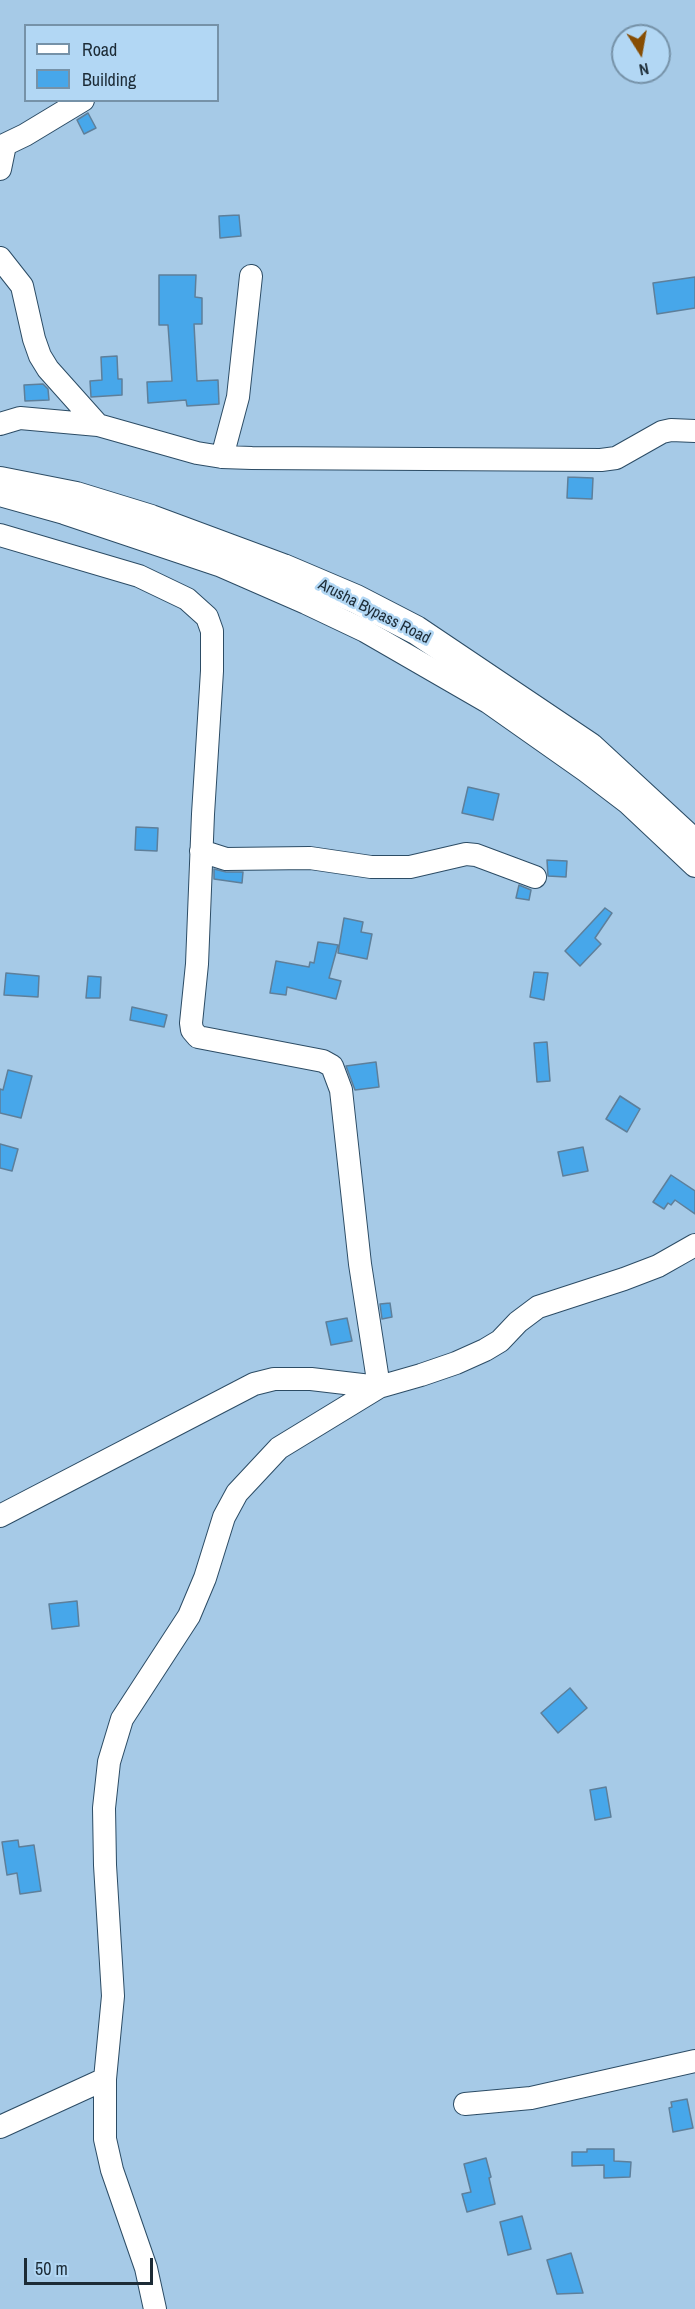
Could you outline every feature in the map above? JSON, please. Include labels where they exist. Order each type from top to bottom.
[{"type":"main road","name":"Arusha Bypass Road","points":[[0,482],[76,496],[151,519],[356,599],[416,630],[590,747],[695,844]]},
{"type":"street","points":[[0,169],[2,146],[79,102]]},
{"type":"street","points":[[0,258],[22,286],[40,356],[48,369],[98,425]]},
{"type":"street","points":[[222,457],[238,397],[251,276]]},
{"type":"street","points":[[0,424],[20,418],[98,425],[197,453],[222,457],[601,460],[616,458],[662,432],[695,431]]},
{"type":"street","points":[[0,495],[64,513],[219,565],[365,631],[488,702],[557,750],[628,803],[695,866]]},
{"type":"street","points":[[0,535],[139,576],[187,599],[207,617],[212,631],[212,671],[192,1030],[198,1037],[323,1061],[332,1066],[341,1090],[360,1264],[379,1387]]},
{"type":"street","points":[[201,851],[226,859],[310,858],[371,867],[410,867],[466,854],[476,855],[536,878]]},
{"type":"street","points":[[155,2309],[146,2268],[112,2170],[105,2139],[105,2079],[113,1996],[104,1808],[109,1762],[123,1719],[189,1616],[205,1578],[224,1517],[237,1493],[279,1448],[379,1387],[456,1364],[500,1341],[518,1322],[538,1307],[658,1266],[695,1245]]},
{"type":"street","points":[[0,1516],[254,1384],[274,1379],[311,1379],[379,1387]]},
{"type":"street","points":[[465,2104],[531,2098],[695,2061]]},
{"type":"street","points":[[0,2127],[105,2079]]},
{"type":"building","points":[[88,113],[96,128],[84,134],[77,120]]},
{"type":"building","points":[[239,215],[241,236],[220,238],[219,216]]},
{"type":"building","points":[[159,275],[196,275],[195,297],[202,298],[202,324],[194,324],[197,381],[218,380],[219,404],[187,406],[186,400],[148,403],[147,382],[172,381],[168,325],[159,325]]},
{"type":"building","points":[[695,277],[695,308],[657,314],[653,283]]},
{"type":"building","points":[[117,356],[118,379],[122,379],[122,395],[91,397],[90,381],[102,380],[101,357]]},
{"type":"building","points":[[43,384],[48,389],[49,400],[25,401],[24,385]]},
{"type":"building","points":[[568,477],[593,478],[592,499],[567,498]]},
{"type":"building","points":[[468,787],[499,794],[493,820],[462,813]]},
{"type":"building","points":[[136,827],[158,828],[157,851],[135,850]]},
{"type":"building","points":[[547,860],[567,861],[566,877],[548,876]]},
{"type":"building","points":[[214,869],[243,872],[242,883],[214,879]]},
{"type":"building","points":[[519,885],[531,890],[529,900],[516,898]]},
{"type":"building","points":[[605,908],[612,913],[595,938],[601,944],[580,966],[565,951]]},
{"type":"building","points":[[344,918],[363,922],[361,932],[372,934],[367,959],[338,953]]},
{"type":"building","points":[[318,942],[338,945],[329,978],[341,981],[336,999],[287,987],[286,995],[270,993],[276,961],[309,967],[310,962],[314,963]]},
{"type":"building","points":[[534,972],[548,973],[544,1000],[530,997]]},
{"type":"building","points":[[6,973],[39,976],[38,997],[4,995]]},
{"type":"building","points":[[88,976],[101,977],[100,998],[86,998]]},
{"type":"building","points":[[132,1007],[167,1015],[164,1027],[130,1020]]},
{"type":"building","points":[[547,1042],[550,1081],[537,1082],[534,1043]]},
{"type":"building","points":[[376,1062],[379,1087],[355,1090],[346,1066]]},
{"type":"building","points":[[8,1070],[32,1076],[21,1118],[0,1113],[0,1089],[3,1090]]},
{"type":"building","points":[[620,1096],[640,1109],[627,1132],[606,1119]]},
{"type":"building","points":[[0,1144],[18,1149],[12,1171],[0,1168]]},
{"type":"building","points":[[583,1147],[588,1171],[563,1176],[558,1152]]},
{"type":"building","points":[[671,1175],[695,1191],[695,1214],[675,1200],[671,1205],[668,1203],[664,1209],[653,1202]]},
{"type":"building","points":[[390,1303],[392,1317],[382,1319],[380,1304]]},
{"type":"building","points":[[347,1318],[352,1341],[331,1345],[326,1322]]},
{"type":"building","points":[[77,1601],[79,1626],[52,1629],[49,1604]]},
{"type":"building","points":[[570,1688],[587,1708],[558,1733],[541,1713]]},
{"type":"building","points":[[606,1787],[611,1817],[595,1820],[590,1790]]},
{"type":"building","points":[[18,1840],[19,1847],[34,1845],[41,1891],[20,1894],[17,1873],[7,1875],[2,1842]]},
{"type":"building","points":[[687,2099],[693,2128],[673,2132],[669,2108],[672,2107],[671,2102]]},
{"type":"building","points":[[587,2149],[614,2149],[614,2161],[631,2162],[630,2177],[604,2178],[604,2165],[572,2166],[572,2152],[587,2152]]},
{"type":"building","points":[[486,2158],[495,2204],[467,2212],[462,2194],[471,2192],[464,2164]]},
{"type":"building","points":[[522,2216],[531,2249],[508,2255],[500,2222]]},
{"type":"building","points":[[571,2253],[583,2293],[557,2294],[547,2260]]}]
